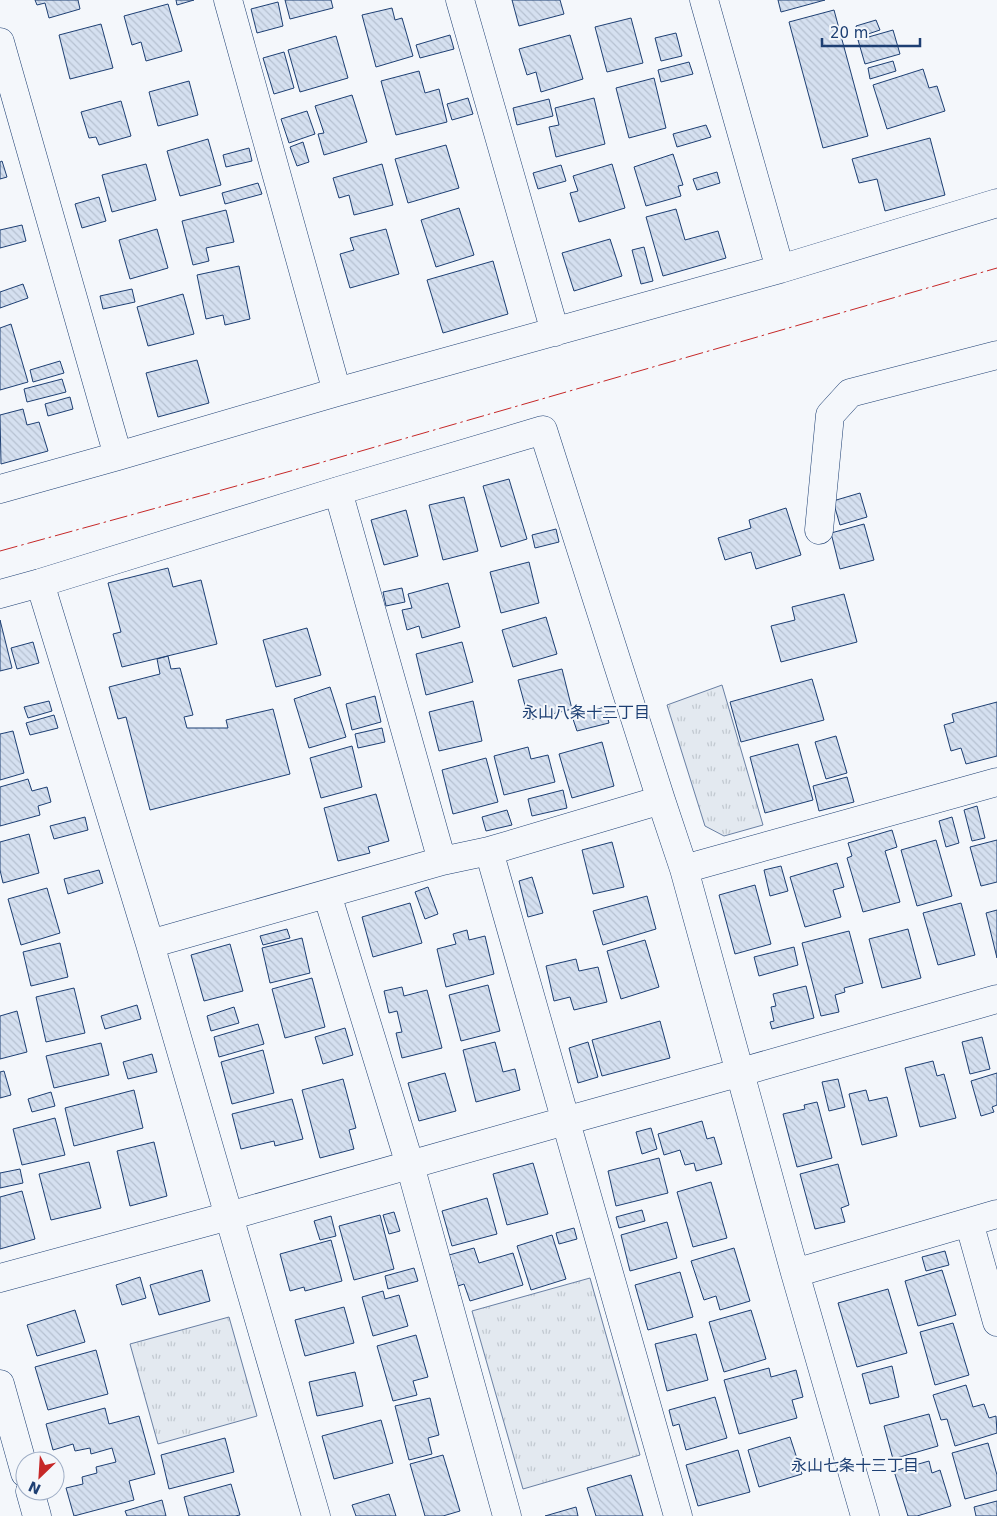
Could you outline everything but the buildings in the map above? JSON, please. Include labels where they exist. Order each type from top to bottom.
[{"type":"street","points":[[228,0],[337,392]]},
{"type":"street","points":[[460,0],[555,332]]},
{"type":"street","points":[[704,0],[780,269]]},
{"type":"street","points":[[0,42],[118,456]]},
{"type":"street","points":[[0,489],[337,392],[780,269],[997,202]]},
{"type":"street","points":[[819,530],[830,415],[850,393],[997,355]]},
{"type":"street","points":[[0,594],[543,430],[684,869],[795,1273],[865,1516]]},
{"type":"street","points":[[338,491],[442,861]]},
{"type":"street","points":[[40,583],[150,944],[316,1516]]},
{"type":"street","points":[[684,869],[997,782]]},
{"type":"street","points":[[150,944],[442,861],[488,851],[661,800]]},
{"type":"street","points":[[488,851],[678,1516]]},
{"type":"street","points":[[327,894],[410,1165],[507,1516]]},
{"type":"street","points":[[0,1278],[229,1216],[997,999]]},
{"type":"street","points":[[795,1273],[997,1214]]},
{"type":"street","points":[[969,1222],[997,1322]]},
{"type":"street","points":[[0,1384],[19,1451]]},
{"type":"street","points":[[33,1501],[37,1516]]},
{"type":"green space","points":[[722,685],[763,825],[724,836],[705,826],[667,705]]},
{"type":"green space","points":[[590,1278],[640,1455],[523,1489],[472,1311]]},
{"type":"green space","points":[[229,1317],[257,1416],[158,1444],[130,1344]]},
{"type":"power","points":[[0,551],[309,466],[997,268]]},
{"type":"district","name":"永山八条十三丁目","points":[[586,712]]},
{"type":"district","name":"永山七条十三丁目","points":[[855,1465]]}]
